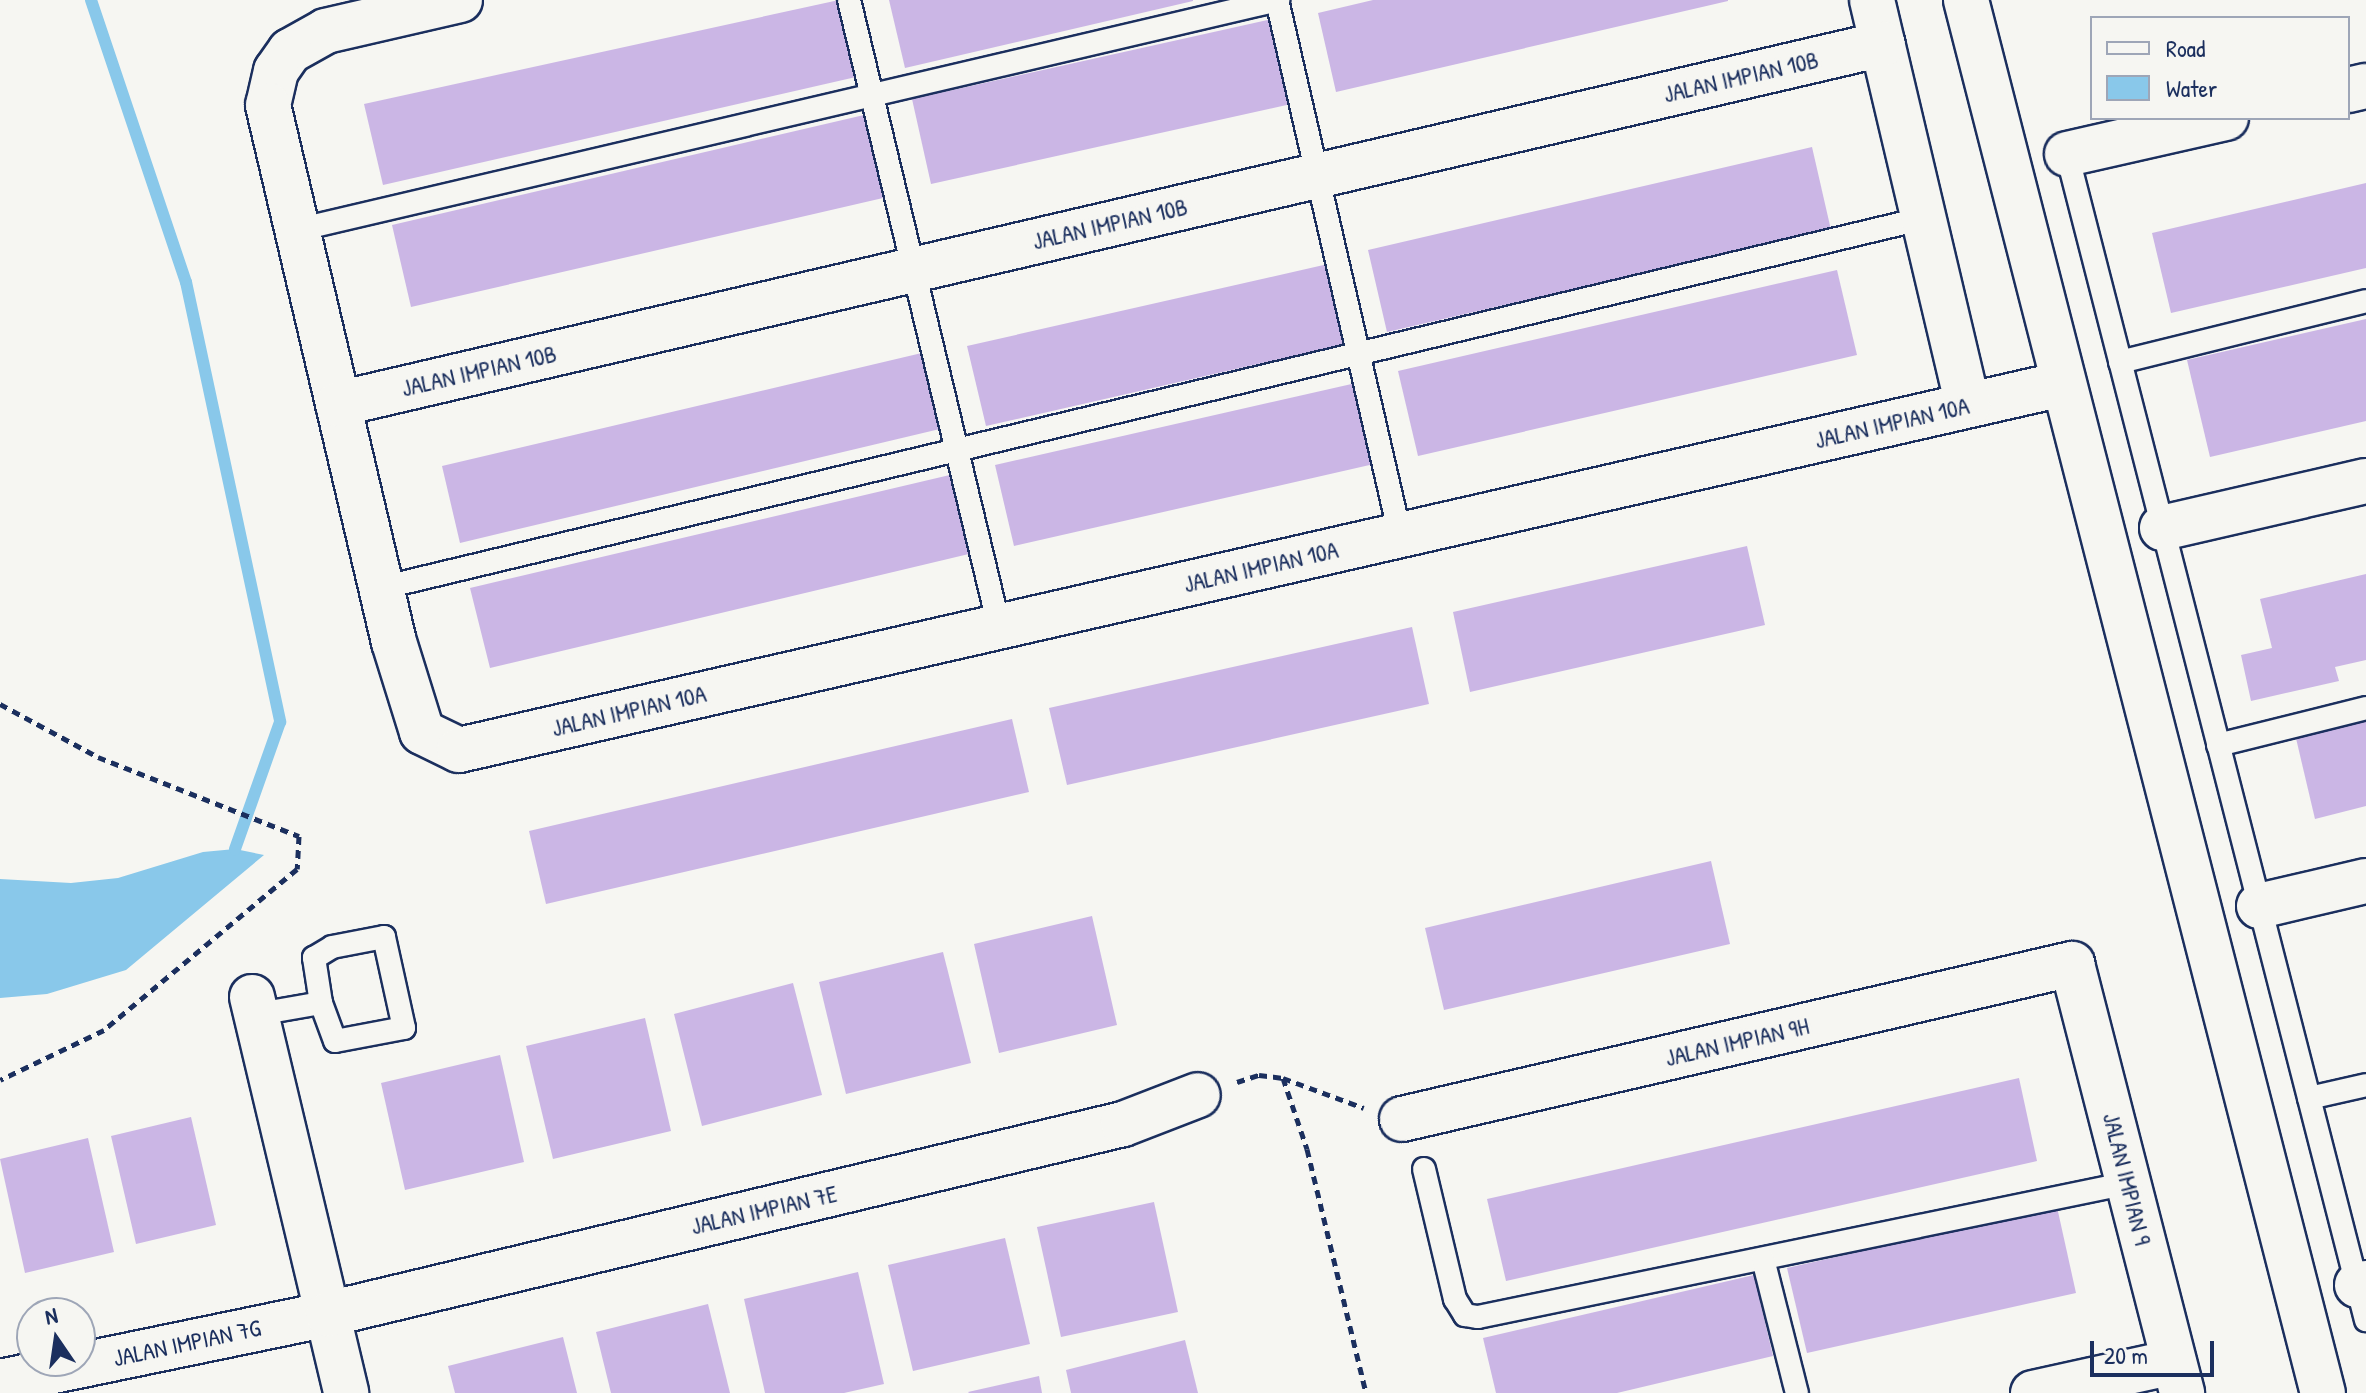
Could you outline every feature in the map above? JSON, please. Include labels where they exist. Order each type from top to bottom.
[{"type":"street","points":[[381,588],[268,105],[276,71],[290,51],[326,31],[460,0]]},
{"type":"street","points":[[1872,0],[1968,405]]},
{"type":"street","points":[[1966,0],[2323,1393]]},
{"type":"street","name":"JALAN IMPIAN 10B","points":[[338,404],[1883,44]]},
{"type":"street","points":[[2067,154],[2217,120]]},
{"type":"street","name":"JALAN IMPIAN 10A","points":[[381,588],[422,732],[459,750],[2062,384]]},
{"type":"street","points":[[2162,528],[2366,481]]},
{"type":"street","points":[[2259,906],[2366,881]]},
{"type":"street","name":"JALAN IMPIAN 9H","points":[[1402,1119],[2072,964]]},
{"type":"street","name":"JALAN IMPIAN 9","points":[[2072,964],[2178,1378]]},
{"type":"street","points":[[255,1006],[346,1393]]},
{"type":"street","name":"JALAN IMPIAN 7E","points":[[328,1314],[1123,1124],[1198,1095]]},
{"type":"street","name":"JALAN IMPIAN 7G","points":[[0,1382],[328,1314]]},
{"type":"street","points":[[2033,1393],[2178,1378]]},
{"type":"lane","points":[[849,0],[999,626]]},
{"type":"lane","points":[[297,230],[1277,0],[1400,535]]},
{"type":"lane","points":[[2067,154],[2259,906],[2363,1296]]},
{"type":"lane","points":[[381,588],[1924,218]]},
{"type":"lane","points":[[2120,362],[2366,301]]},
{"type":"lane","points":[[2218,745],[2366,708]]},
{"type":"lane","points":[[384,937],[404,1028],[335,1041],[321,1003],[314,958],[332,947],[384,937]]},
{"type":"lane","points":[[255,1006],[321,1003]]},
{"type":"lane","points":[[2309,1098],[2366,1085]]},
{"type":"lane","points":[[1424,1169],[1455,1299],[1465,1315],[1478,1317],[2128,1183]]},
{"type":"lane","points":[[1763,1259],[1797,1393]]},
{"type":"path","points":[[0,704],[98,757],[299,836],[297,869],[104,1030],[0,1080]]},
{"type":"path","points":[[1198,1095],[1259,1075],[1283,1078],[1327,1098],[1402,1119]]},
{"type":"path","points":[[1283,1078],[1307,1149],[1366,1393]]},
{"type":"water","points":[[235,849],[264,855],[126,970],[47,994],[0,998],[0,879],[71,883],[118,878],[203,852]]},
{"type":"building","points":[[839,0],[856,77],[383,185],[364,104]]},
{"type":"building","points":[[889,0],[1193,0],[1193,1],[905,68]]},
{"type":"building","points":[[1373,0],[1728,1],[1336,92],[1318,13]]},
{"type":"building","points":[[1272,19],[1291,104],[931,184],[912,99]]},
{"type":"building","points":[[864,115],[883,198],[411,307],[392,225]]},
{"type":"building","points":[[1812,147],[1831,230],[1387,332],[1368,250]]},
{"type":"building","points":[[2366,183],[2366,268],[2171,313],[2152,233]]},
{"type":"building","points":[[1328,264],[1346,344],[986,426],[967,346]]},
{"type":"building","points":[[1837,270],[1857,355],[1418,456],[1398,371]]},
{"type":"building","points":[[2366,319],[2366,421],[2210,457],[2187,360]]},
{"type":"building","points":[[926,352],[944,428],[460,543],[442,466]]},
{"type":"building","points":[[1356,383],[1374,464],[1014,546],[995,465]]},
{"type":"building","points":[[954,474],[973,553],[490,668],[470,588]]},
{"type":"building","points":[[1747,546],[1765,625],[1470,692],[1453,612]]},
{"type":"building","points":[[2366,574],[2366,660],[2335,667],[2339,681],[2251,701],[2241,655],[2272,648],[2260,599]]},
{"type":"building","points":[[1412,627],[1429,704],[1067,785],[1049,708]]},
{"type":"building","points":[[2366,717],[2366,806],[2315,819],[2295,734]]},
{"type":"building","points":[[1012,719],[1029,792],[546,904],[529,831]]},
{"type":"building","points":[[1711,861],[1730,944],[1444,1010],[1425,928]]},
{"type":"building","points":[[1092,916],[1117,1025],[999,1053],[974,944]]},
{"type":"building","points":[[943,952],[971,1063],[846,1094],[819,982]]},
{"type":"building","points":[[793,983],[822,1095],[702,1126],[674,1014]]},
{"type":"building","points":[[645,1018],[671,1131],[553,1159],[526,1046]]},
{"type":"building","points":[[500,1055],[524,1162],[405,1190],[381,1083]]},
{"type":"building","points":[[2019,1078],[2037,1161],[1506,1281],[1487,1199]]},
{"type":"building","points":[[191,1117],[216,1225],[136,1244],[111,1136]]},
{"type":"building","points":[[88,1138],[114,1252],[25,1273],[0,1159]]},
{"type":"building","points":[[1154,1202],[1178,1312],[1061,1337],[1037,1227]]},
{"type":"building","points":[[2057,1207],[2076,1293],[1807,1353],[1787,1268]]},
{"type":"building","points":[[1005,1238],[1030,1344],[913,1371],[888,1265]]},
{"type":"building","points":[[858,1272],[884,1384],[844,1393],[765,1393],[744,1299]]},
{"type":"building","points":[[1754,1275],[1773,1356],[1617,1393],[1496,1393],[1483,1338]]},
{"type":"building","points":[[708,1304],[730,1393],[611,1393],[596,1332]]},
{"type":"building","points":[[563,1337],[577,1393],[455,1393],[448,1366]]},
{"type":"building","points":[[1185,1340],[1198,1393],[1071,1393],[1066,1370]]},
{"type":"building","points":[[1039,1376],[1042,1393],[968,1392]]},
{"type":"waterway","points":[[91,0],[186,282],[280,722],[235,849]]}]
